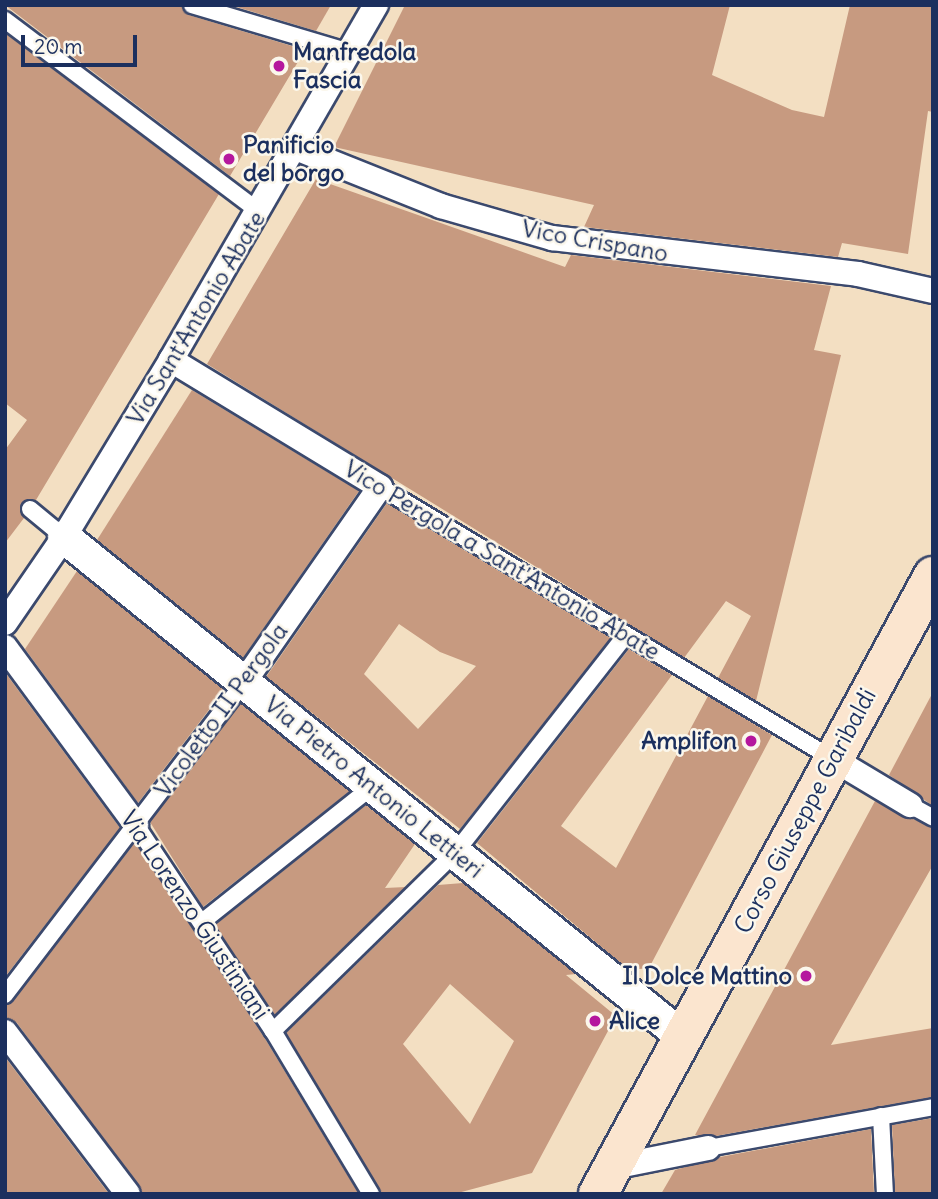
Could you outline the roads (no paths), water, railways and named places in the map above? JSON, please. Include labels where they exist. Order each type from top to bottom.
[{"type":"main road","name":"Corso Giuseppe Garibaldi","points":[[605,1180],[933,576]]},
{"type":"street","name":"Via Sant'Antonio Abate","points":[[5,623],[64,537],[260,212],[376,5]]},
{"type":"street","name":"Vico Crispano","points":[[296,148],[430,202],[552,238],[906,283],[933,291]]},
{"type":"street","name":"Vico Pergola a Sant'Antonio Abate","points":[[171,360],[380,487]]},
{"type":"street","name":"Vicoletto II Pergola","points":[[244,682],[380,487]]},
{"type":"street","name":"Via Pietro Antonio Lettieri","points":[[64,537],[683,1037]]},
{"type":"street","name":"Via Lorenzo Giustiniani","points":[[5,647],[136,825]]},
{"type":"street","points":[[833,759],[910,805]]},
{"type":"street","points":[[5,1032],[128,1194]]},
{"type":"street","points":[[605,1180],[708,1148]]},
{"type":"lane","points":[[192,5],[350,51]]},
{"type":"lane","points":[[5,20],[260,212]]},
{"type":"lane","name":"Vico Pergola a Sant'Antonio Abate","points":[[380,487],[833,759]]},
{"type":"lane","points":[[30,509],[64,537]]},
{"type":"lane","points":[[273,1031],[456,853],[626,635]]},
{"type":"lane","name":"Vicoletto II Pergola","points":[[5,995],[244,682]]},
{"type":"lane","points":[[202,922],[373,786]]},
{"type":"lane","points":[[910,805],[933,818]]},
{"type":"lane","name":"Via Lorenzo Giustiniani","points":[[136,825],[273,1031],[371,1194]]},
{"type":"lane","points":[[708,1148],[933,1107]]},
{"type":"lane","points":[[881,1116],[885,1194]]},
{"type":"place","name":"Manfredola Fascia","points":[[279,66]]},
{"type":"place","name":"Panificio del borgo","points":[[229,159]]},
{"type":"place","name":"Amplifon","points":[[751,741]]},
{"type":"place","name":"Il Dolce Mattino","points":[[806,976]]},
{"type":"place","name":"Alice","points":[[595,1021]]}]
